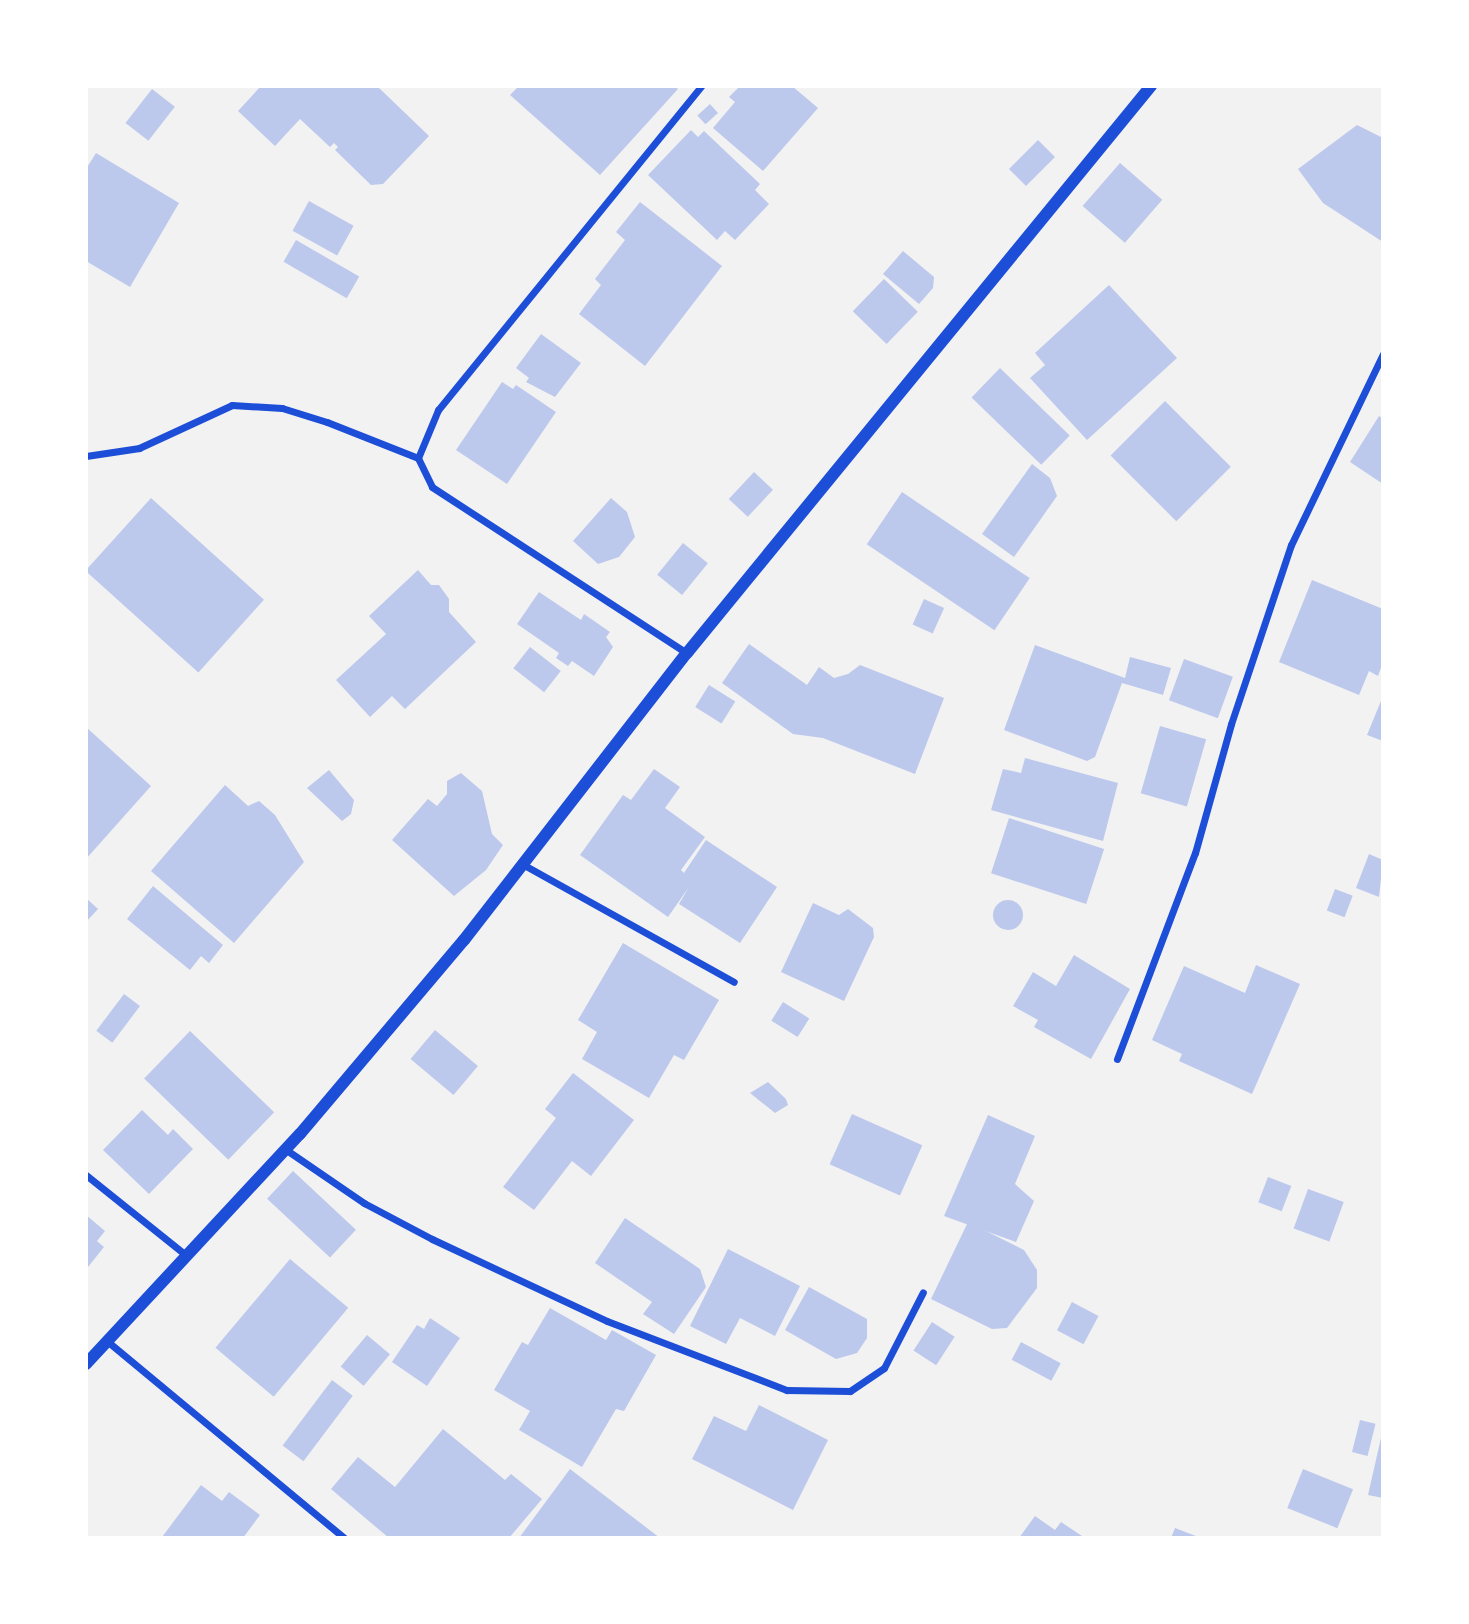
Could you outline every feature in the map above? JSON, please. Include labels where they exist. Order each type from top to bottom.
[{"type":"street","points":[[418,458],[438,410],[701,86]]},
{"type":"street","points":[[86,1364],[284,1149],[524,865],[687,653],[1151,86]]},
{"type":"street","points":[[1116,1059],[1195,853],[1286,557],[1383,354]]},
{"type":"street","points":[[86,456],[139,448],[232,405],[282,408],[418,458],[432,487],[687,653]]},
{"type":"street","points":[[524,865],[734,982]]},
{"type":"street","points":[[284,1149],[364,1203],[432,1239],[607,1321],[787,1390],[850,1391],[884,1368],[923,1292]]},
{"type":"street","points":[[86,1175],[187,1256]]},
{"type":"street","points":[[107,1341],[344,1538]]},
{"type":"building","points":[[261,86],[377,86],[429,136],[383,184],[371,185],[335,150],[338,147],[334,143],[330,147],[300,119],[275,146],[238,111]]},
{"type":"building","points":[[519,86],[674,86],[678,89],[600,175],[510,95]]},
{"type":"building","points":[[740,86],[792,86],[818,108],[763,171],[713,128],[735,102],[729,97]]},
{"type":"building","points":[[152,89],[175,107],[148,141],[126,123]]},
{"type":"building","points":[[710,104],[718,113],[705,124],[697,115]]},
{"type":"building","points":[[1357,125],[1383,138],[1383,242],[1323,203],[1298,169]]},
{"type":"building","points":[[691,130],[698,137],[704,131],[760,184],[755,190],[769,204],[735,240],[725,231],[717,240],[648,175]]},
{"type":"building","points":[[1038,140],[1055,157],[1026,186],[1009,169]]},
{"type":"building","points":[[96,153],[179,203],[130,287],[86,261],[86,169]]},
{"type":"building","points":[[1120,163],[1162,200],[1125,243],[1083,206]]},
{"type":"building","points":[[309,201],[354,226],[337,255],[293,231]]},
{"type":"building","points":[[640,202],[722,266],[645,366],[579,314],[601,285],[595,279],[625,240],[616,232]]},
{"type":"building","points":[[296,240],[359,276],[347,298],[284,262]]},
{"type":"building","points":[[903,251],[934,277],[933,288],[919,304],[883,274]]},
{"type":"building","points":[[884,279],[918,312],[887,344],[853,311]]},
{"type":"building","points":[[1109,285],[1177,358],[1087,440],[1030,378],[1045,365],[1035,353]]},
{"type":"building","points":[[541,334],[581,363],[555,397],[526,382],[529,378],[516,368]]},
{"type":"building","points":[[1000,368],[1070,435],[1041,465],[972,397]]},
{"type":"building","points":[[502,382],[513,389],[516,385],[556,412],[507,484],[456,450]]},
{"type":"building","points":[[1165,401],[1231,467],[1176,521],[1111,455]]},
{"type":"building","points":[[1379,416],[1383,419],[1383,484],[1350,462]]},
{"type":"building","points":[[1032,464],[1050,478],[1057,496],[1014,557],[982,534]]},
{"type":"building","points":[[754,472],[773,490],[748,517],[729,499]]},
{"type":"building","points":[[902,492],[1030,578],[994,630],[867,544]]},
{"type":"building","points":[[151,498],[264,600],[198,673],[86,571]]},
{"type":"building","points":[[611,498],[627,512],[635,537],[619,557],[598,564],[573,541]]},
{"type":"building","points":[[683,543],[708,563],[682,595],[657,575]]},
{"type":"building","points":[[418,570],[431,585],[439,585],[449,599],[449,612],[476,642],[405,709],[392,696],[370,717],[336,680],[386,634],[369,616]]},
{"type":"building","points":[[1312,580],[1383,609],[1383,662],[1378,676],[1369,671],[1359,695],[1279,662]]},
{"type":"building","points":[[539,592],[581,620],[584,614],[610,632],[606,637],[613,647],[594,676],[572,661],[568,666],[556,658],[559,653],[517,624]]},
{"type":"building","points":[[924,599],[944,608],[933,634],[913,625]]},
{"type":"building","points":[[749,644],[807,685],[819,667],[834,678],[848,674],[860,665],[944,698],[915,774],[823,738],[793,734],[722,683]]},
{"type":"building","points":[[1035,645],[1125,678],[1130,657],[1171,668],[1163,695],[1122,683],[1095,757],[1087,761],[1004,730]]},
{"type":"building","points":[[530,647],[561,671],[544,692],[513,668]]},
{"type":"building","points":[[1184,659],[1233,677],[1218,718],[1169,700]]},
{"type":"building","points":[[709,685],[735,701],[722,723],[695,707]]},
{"type":"building","points":[[1383,696],[1383,741],[1367,735]]},
{"type":"building","points":[[1160,726],[1206,739],[1187,807],[1141,793]]},
{"type":"building","points":[[86,727],[151,786],[86,859]]},
{"type":"building","points":[[1025,758],[1118,783],[1103,841],[991,810],[1003,769],[1021,773]]},
{"type":"building","points":[[654,769],[680,787],[665,808],[705,837],[681,870],[684,873],[706,840],[777,887],[740,943],[679,904],[689,887],[668,917],[580,855],[623,795],[631,800]]},
{"type":"building","points":[[329,770],[354,800],[351,814],[342,821],[307,788]]},
{"type":"building","points":[[461,773],[482,791],[492,834],[503,845],[486,870],[454,896],[392,840],[428,799],[437,806],[447,794],[447,781]]},
{"type":"building","points":[[225,785],[248,806],[259,801],[275,815],[304,862],[234,943],[151,871]]},
{"type":"building","points":[[1009,818],[1104,849],[1086,904],[991,873]]},
{"type":"building","points":[[1369,854],[1383,860],[1379,897],[1356,888]]},
{"type":"building","points":[[153,886],[223,945],[209,963],[201,956],[190,970],[127,919]]},
{"type":"building","points":[[1335,889],[1353,896],[1344,917],[1327,910]]},
{"type":"building","points":[[86,898],[98,909],[86,922]]},
{"type":"building","points":[[1008,900],[1019,904],[1023,915],[1019,926],[1008,930],[997,926],[993,915],[997,904]]},
{"type":"building","points":[[813,903],[839,915],[848,909],[873,928],[874,937],[844,1001],[781,972]]},
{"type":"building","points":[[623,943],[719,1000],[684,1060],[674,1055],[649,1098],[582,1059],[597,1032],[578,1020]]},
{"type":"building","points":[[1074,955],[1130,989],[1091,1059],[1034,1027],[1038,1020],[1013,1006],[1033,972],[1056,986]]},
{"type":"building","points":[[1256,965],[1300,984],[1252,1094],[1179,1061],[1182,1054],[1152,1040],[1184,966],[1245,993]]},
{"type":"building","points":[[124,994],[140,1006],[112,1043],[96,1031]]},
{"type":"building","points":[[783,1002],[809,1018],[798,1037],[771,1021]]},
{"type":"building","points":[[435,1030],[478,1066],[453,1095],[411,1059]]},
{"type":"building","points":[[190,1031],[274,1112],[228,1160],[144,1078]]},
{"type":"building","points":[[573,1073],[634,1120],[591,1176],[572,1161],[534,1210],[503,1187],[556,1118],[545,1109]]},
{"type":"building","points":[[768,1082],[786,1099],[788,1105],[775,1113],[750,1093]]},
{"type":"building","points":[[142,1110],[168,1135],[173,1129],[193,1149],[149,1194],[103,1150]]},
{"type":"building","points":[[852,1114],[922,1145],[900,1196],[830,1164]]},
{"type":"building","points":[[988,1115],[1035,1136],[1015,1184],[1034,1201],[1016,1242],[944,1216]]},
{"type":"building","points":[[293,1171],[356,1230],[330,1257],[267,1199]]},
{"type":"building","points":[[1268,1177],[1291,1186],[1282,1211],[1258,1202]]},
{"type":"building","points":[[1308,1189],[1344,1202],[1329,1241],[1294,1228]]},
{"type":"building","points":[[86,1215],[105,1231],[97,1241],[104,1247],[88,1267]]},
{"type":"building","points":[[625,1218],[700,1269],[706,1287],[674,1334],[643,1314],[652,1302],[595,1263]]},
{"type":"building","points":[[968,1222],[1024,1250],[1037,1270],[1037,1288],[1007,1328],[992,1329],[931,1299]]},
{"type":"building","points":[[728,1249],[800,1286],[775,1336],[740,1318],[726,1344],[690,1326]]},
{"type":"building","points":[[290,1259],[348,1308],[274,1397],[215,1348]]},
{"type":"building","points":[[809,1287],[867,1319],[867,1338],[857,1353],[836,1359],[785,1330]]},
{"type":"building","points":[[1072,1302],[1098,1316],[1083,1344],[1057,1330]]},
{"type":"building","points":[[550,1308],[606,1340],[612,1330],[656,1355],[624,1411],[616,1409],[582,1467],[519,1430],[530,1411],[494,1390],[522,1342],[528,1345]]},
{"type":"building","points":[[430,1318],[460,1338],[427,1386],[392,1362],[417,1325],[424,1329]]},
{"type":"building","points":[[932,1322],[955,1337],[936,1365],[913,1351]]},
{"type":"building","points":[[367,1335],[390,1354],[364,1386],[341,1366]]},
{"type":"building","points":[[1021,1342],[1061,1363],[1051,1381],[1012,1360]]},
{"type":"building","points":[[332,1380],[353,1396],[303,1461],[283,1445]]},
{"type":"building","points":[[759,1405],[828,1440],[793,1510],[692,1459],[714,1416],[746,1431]]},
{"type":"building","points":[[1360,1420],[1376,1424],[1368,1456],[1352,1452]]},
{"type":"building","points":[[443,1429],[505,1480],[511,1474],[542,1499],[509,1538],[389,1538],[331,1489],[358,1457],[395,1487]]},
{"type":"building","points":[[1383,1429],[1383,1498],[1368,1495]]},
{"type":"building","points":[[570,1469],[660,1538],[519,1538]]},
{"type":"building","points":[[1303,1469],[1353,1489],[1337,1528],[1287,1508]]},
{"type":"building","points":[[201,1485],[222,1501],[229,1492],[260,1515],[243,1538],[162,1537]]},
{"type":"building","points":[[1035,1516],[1055,1530],[1061,1522],[1085,1538],[1019,1538]]},
{"type":"building","points":[[1175,1528],[1201,1538],[1171,1538]]}]
